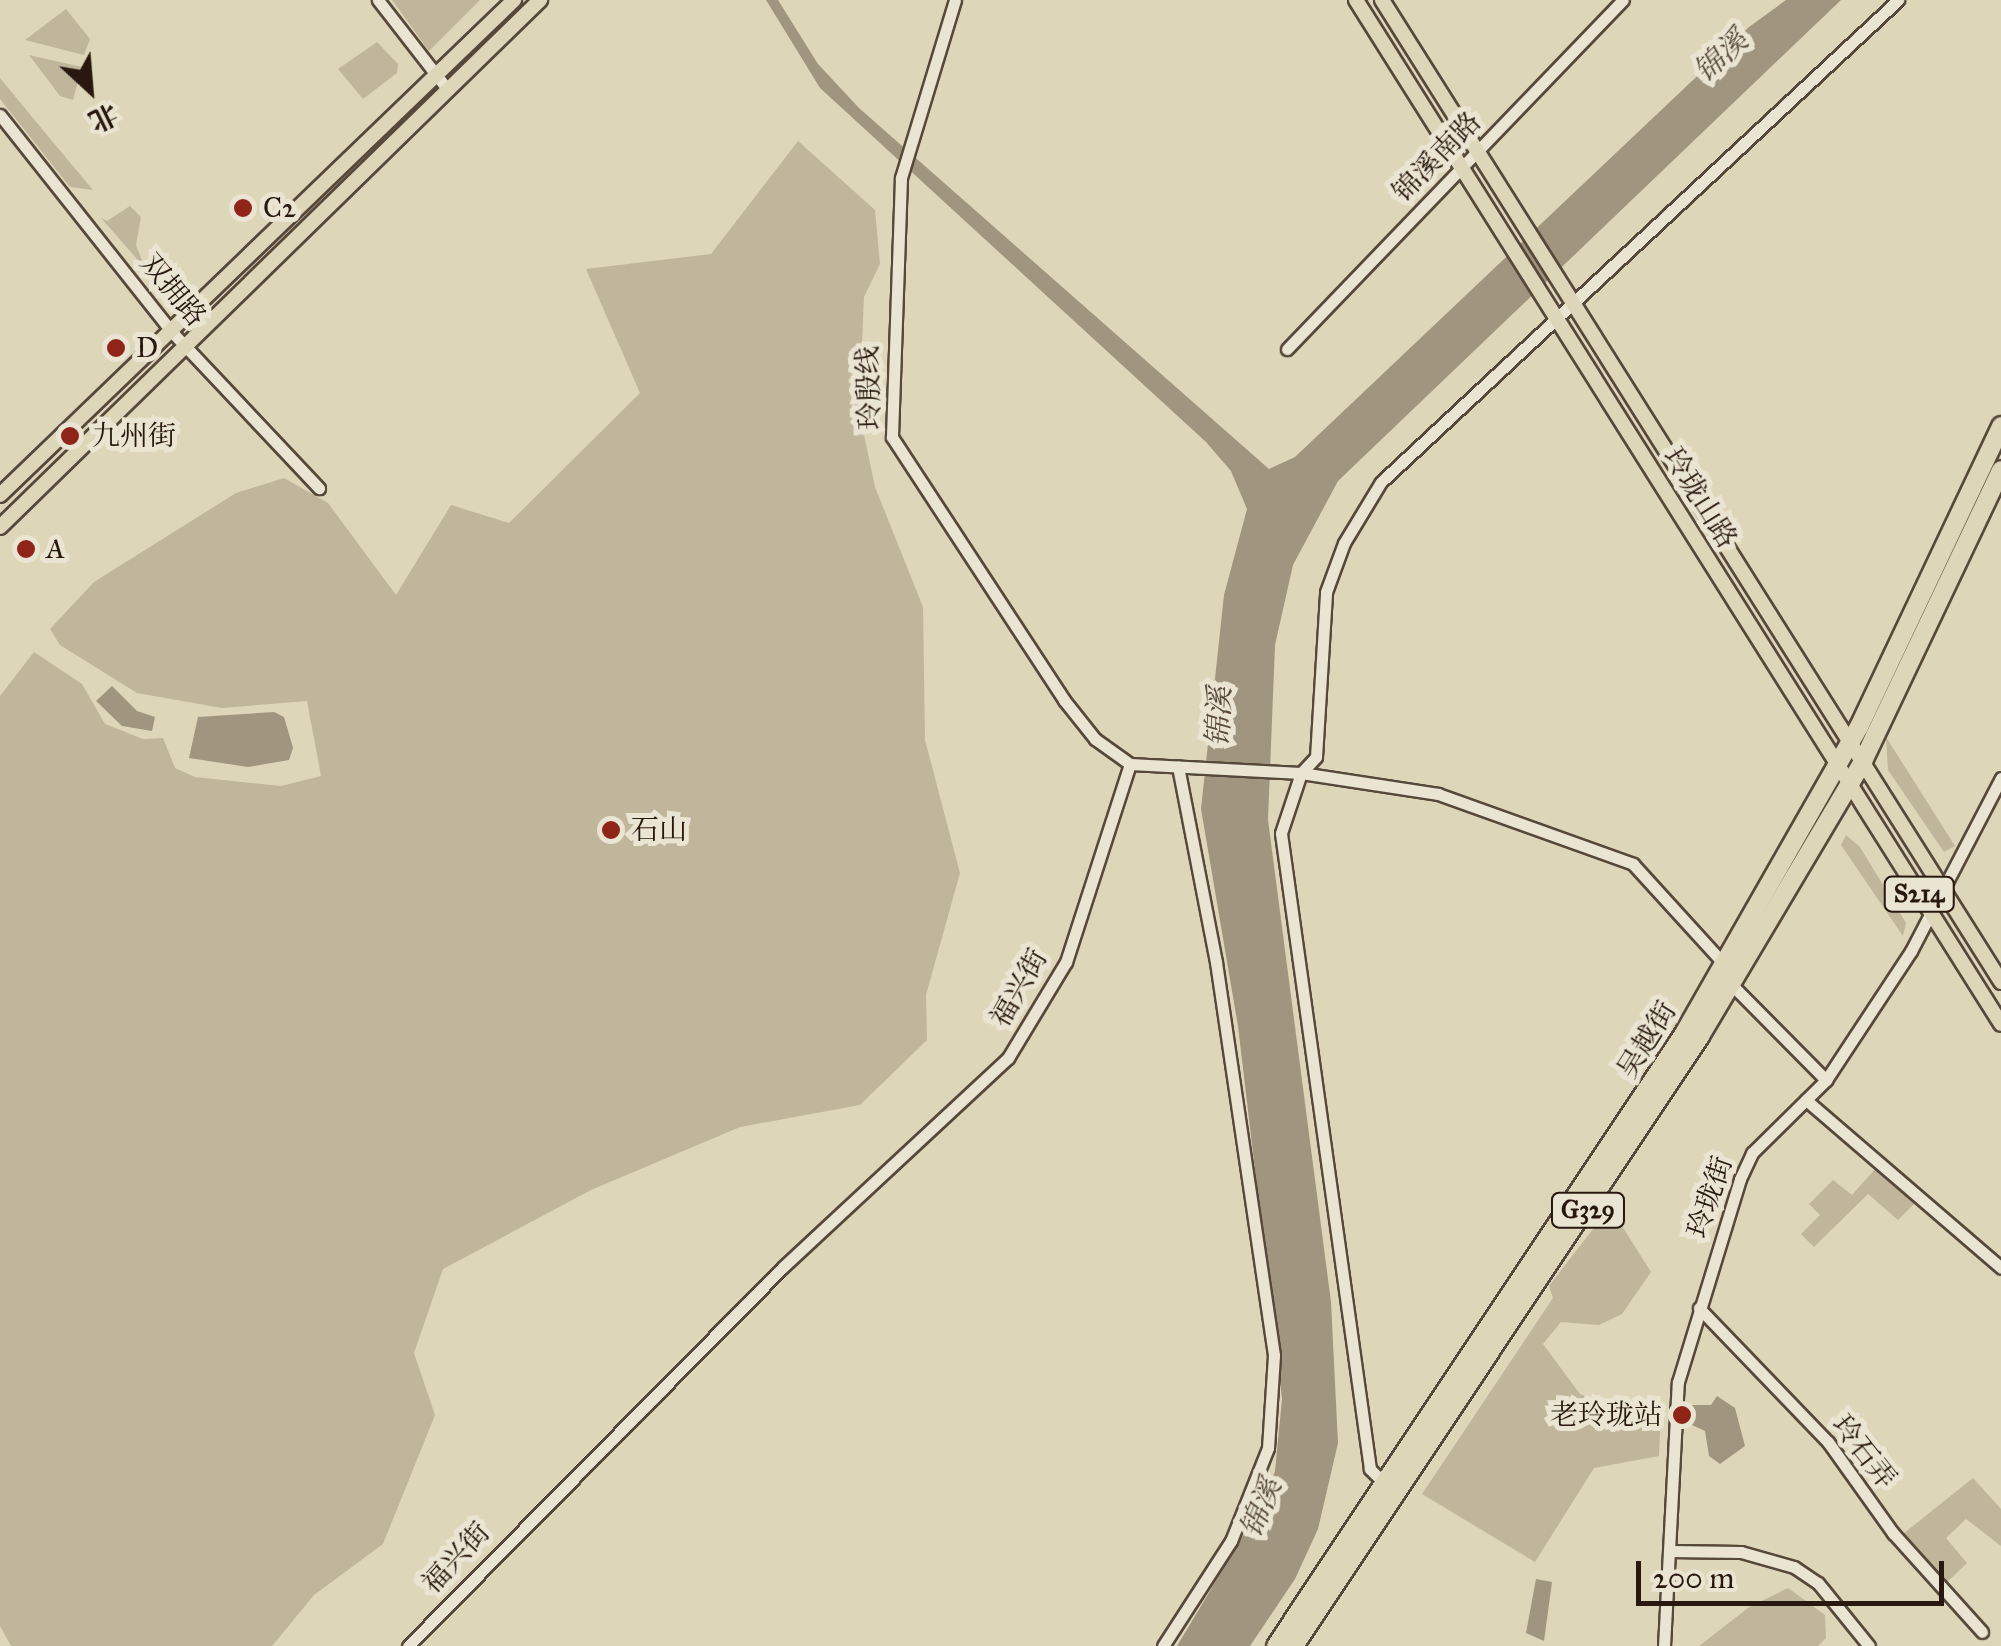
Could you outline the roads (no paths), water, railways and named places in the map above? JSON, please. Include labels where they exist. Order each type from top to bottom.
[{"type":"highway","name":"吴越街","points":[[1276,1646],[1591,1179],[1724,964],[1850,742],[2001,426]]},
{"type":"highway","name":"吴越街","points":[[1294,1646],[1603,1188],[1731,984],[1863,761],[2001,470]]},
{"type":"main road","points":[[0,495],[514,0]]},
{"type":"main road","points":[[0,527],[540,0]]},
{"type":"main road","name":"玲珑山路","points":[[1356,0],[2001,1024]]},
{"type":"main road","name":"玲珑山路","points":[[1382,0],[2001,982]]},
{"type":"street","points":[[378,0],[448,90]]},
{"type":"street","name":"玲殷线","points":[[956,0],[901,178],[892,437],[1064,700],[1095,739],[1130,764]]},
{"type":"street","name":"锦溪南路","points":[[1287,350],[1623,0]]},
{"type":"street","points":[[1386,1485],[1370,1470],[1281,833],[1301,773],[1316,758],[1326,592],[1344,544],[1381,482],[1898,0]]},
{"type":"street","name":"双拥路","points":[[0,115],[170,330],[319,488]]},
{"type":"street","points":[[1130,764],[1301,773],[1438,794],[1633,864],[1724,964]]},
{"type":"street","name":"福兴街","points":[[408,1646],[784,1267],[1008,1058],[1066,962],[1130,764]]},
{"type":"street","points":[[1164,1646],[1231,1541],[1268,1448],[1274,1356],[1216,962],[1178,767]]},
{"type":"street","name":"玲珑街","points":[[1664,1646],[1678,1382],[1752,1153],[1826,1080],[1931,914],[2001,778]]},
{"type":"street","points":[[1731,984],[1826,1080]]},
{"type":"street","points":[[1806,1100],[2001,1268]]},
{"type":"street","name":"玲石弄","points":[[1699,1308],[1828,1442],[1893,1533],[1982,1632]]},
{"type":"street","points":[[1668,1551],[1741,1552],[1794,1568],[1818,1583],[1870,1646]]},
{"type":"water","name":"锦溪","points":[[766,0],[778,0],[818,64],[859,108],[1269,469],[1295,457],[1749,27],[1786,0],[1841,0],[1338,481],[1293,565],[1275,645],[1268,820],[1331,1302],[1338,1443],[1318,1529],[1295,1579],[1250,1646],[1177,1646],[1262,1504],[1275,1471],[1282,1399],[1238,1026],[1201,809],[1224,595],[1247,509],[1231,471],[1206,442],[820,88]]},
{"type":"water","points":[[112,686],[137,711],[155,717],[152,731],[122,726],[96,701]]},
{"type":"water","points":[[274,712],[284,717],[293,748],[289,760],[248,767],[189,758],[198,717]]},
{"type":"water","points":[[1717,1396],[1735,1408],[1745,1446],[1720,1464],[1709,1456],[1705,1431],[1690,1424],[1688,1405],[1711,1405]]},
{"type":"water","points":[[1536,1579],[1552,1582],[1544,1641],[1526,1633]]},
{"type":"place","name":"C2","points":[[243,208]]},
{"type":"place","name":"D","points":[[116,348]]},
{"type":"place","name":"九州街","points":[[70,436]]},
{"type":"place","name":"A","points":[[26,549]]},
{"type":"place","name":"石山","points":[[611,830]]},
{"type":"place","name":"老玲珑站","points":[[1682,1415]]}]
